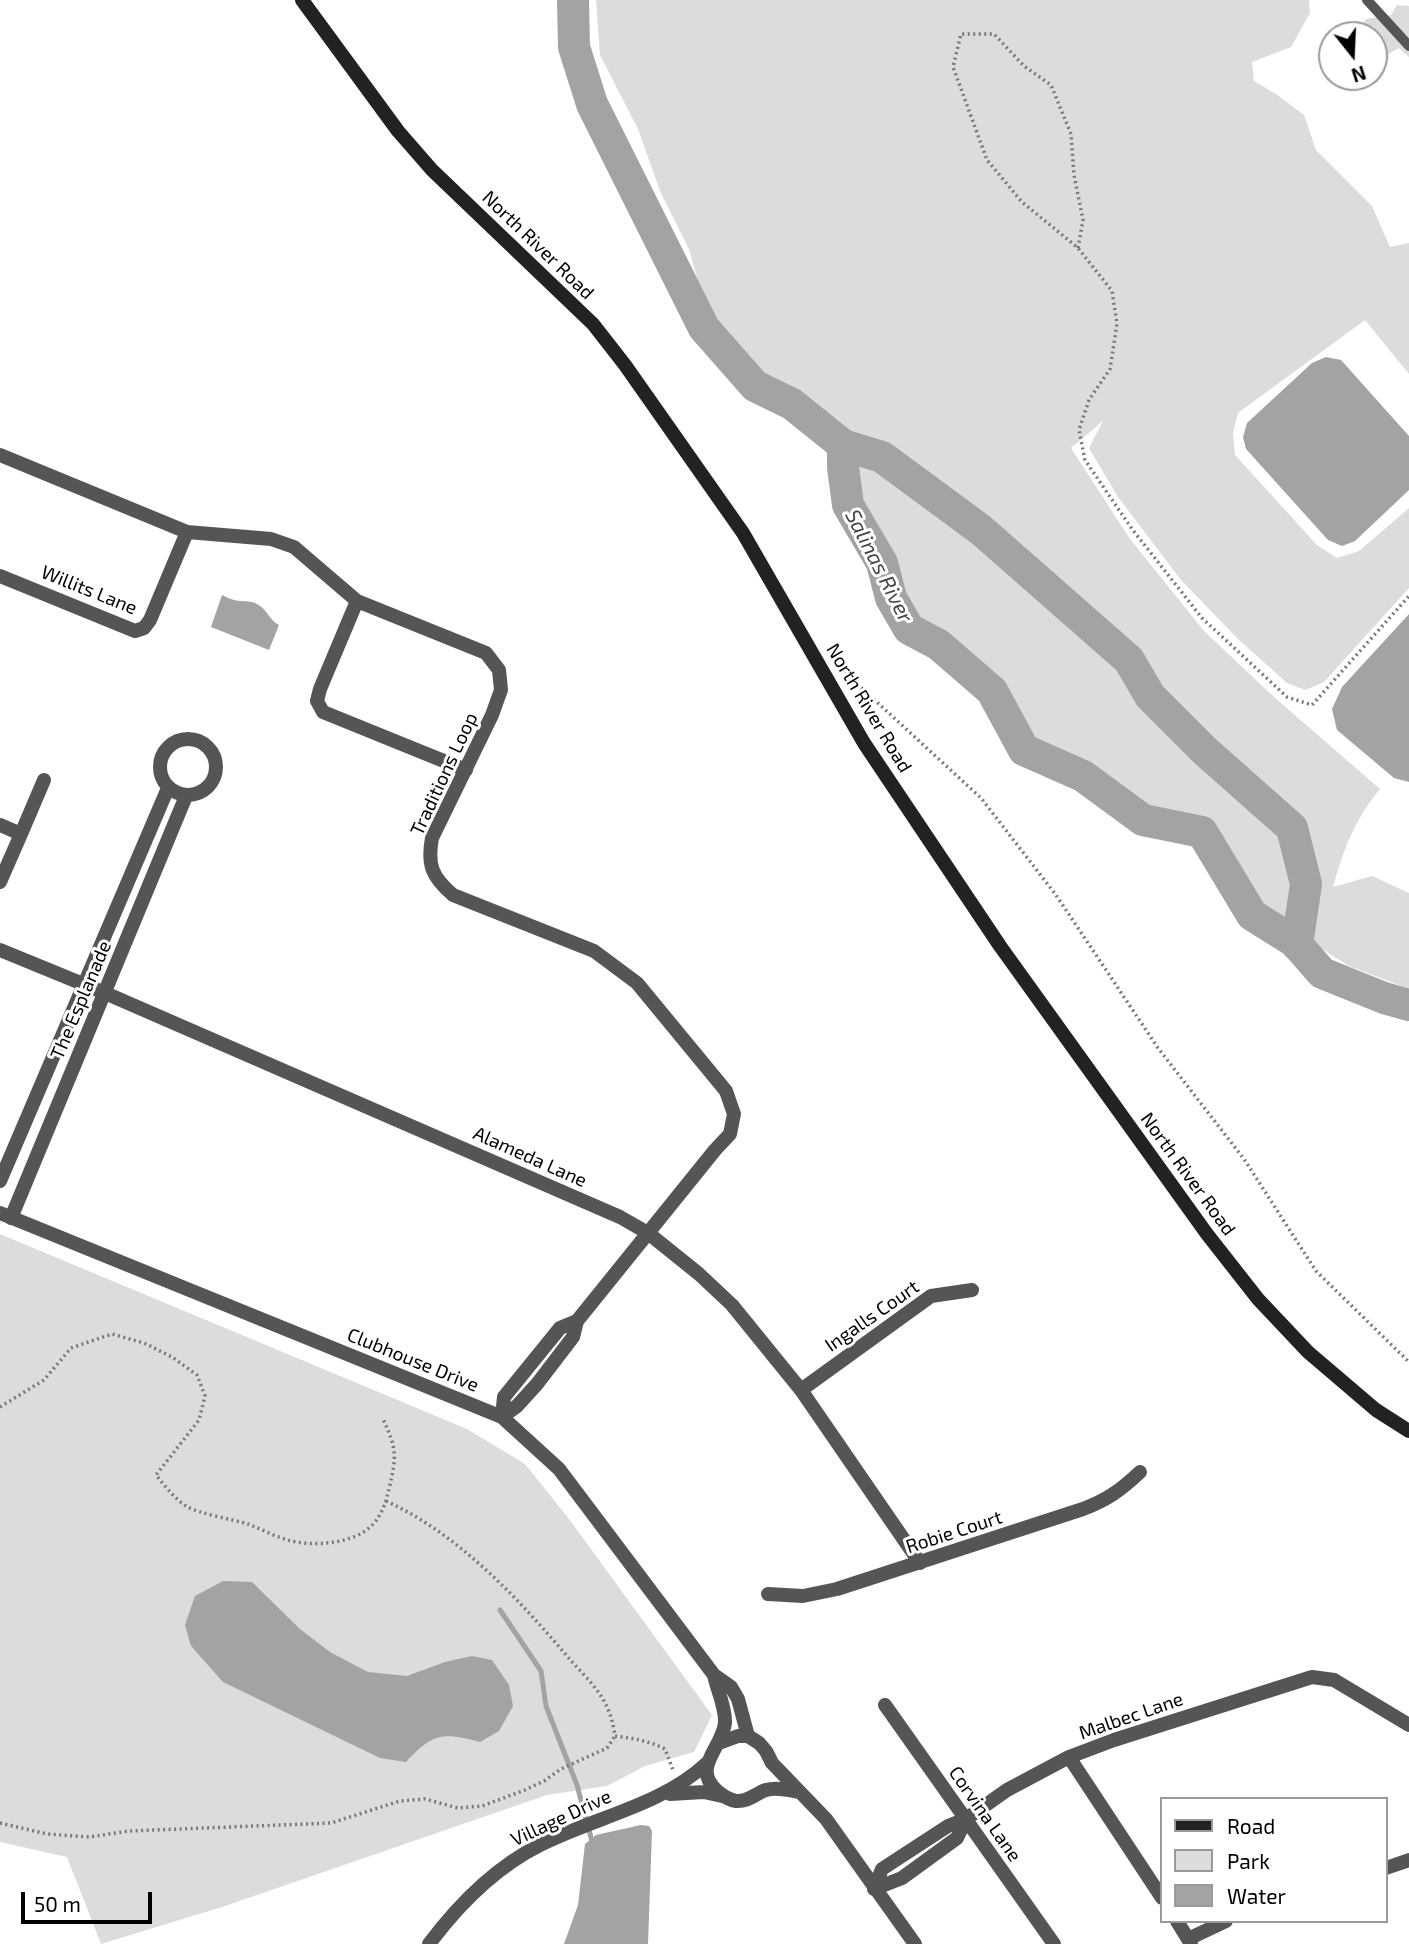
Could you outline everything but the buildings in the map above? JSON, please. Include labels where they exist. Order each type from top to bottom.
[{"type":"main road","name":"North River Road","points":[[302,0],[409,146],[593,324],[625,365],[743,533],[864,743],[1000,946],[1207,1234],[1258,1299],[1308,1352],[1376,1410],[1409,1431]]},
{"type":"street","name":"Traditions Loop","points":[[0,455],[187,533],[271,539],[294,547],[357,601],[486,653],[499,670],[501,690],[492,715],[432,838],[429,857],[434,873],[442,886],[453,895],[593,951],[637,983],[726,1091],[734,1114],[730,1135],[577,1321],[561,1328],[504,1397],[502,1417]]},
{"type":"street","name":"Willits Lane","points":[[0,576],[135,631],[145,628],[150,620],[187,533]]},
{"type":"street","points":[[357,601],[320,689],[317,701],[323,712],[466,770]]},
{"type":"street","points":[[192,740],[205,745],[214,756],[216,770],[211,783],[200,793],[186,796],[168,788],[160,776],[160,762],[166,749],[178,741],[192,740]]},
{"type":"street","points":[[0,882],[44,780]]},
{"type":"street","name":"The Esplanade","points":[[0,1181],[168,788]]},
{"type":"street","name":"The Esplanade","points":[[5,1216],[38,1155],[186,796]]},
{"type":"street","points":[[0,825],[21,834]]},
{"type":"street","name":"Alameda Lane","points":[[0,950],[620,1217],[648,1233],[732,1305],[801,1390],[920,1563]]},
{"type":"street","points":[[15,1146],[38,1155]]},
{"type":"street","name":"Clubhouse Drive","points":[[5,1216],[502,1417],[559,1469],[713,1675],[731,1687],[738,1699],[748,1736],[759,1743],[772,1763],[826,1819],[915,1944]]},
{"type":"street","name":"Ingalls Court","points":[[801,1390],[930,1296],[972,1290]]},
{"type":"street","name":"Robie Court","points":[[768,1594],[803,1596],[837,1590],[1083,1510],[1125,1487],[1140,1472]]},
{"type":"street","name":"Clubhouse Drive","points":[[707,1763],[719,1743],[725,1717],[713,1675]]},
{"type":"street","name":"Malbec Lane","points":[[874,1889],[902,1878],[957,1838],[966,1819],[1007,1790],[1069,1757],[1140,1731],[1312,1677],[1334,1680],[1409,1725]]},
{"type":"street","name":"Corvina Lane","points":[[885,1705],[1054,1944]]},
{"type":"street","points":[[719,1743],[729,1738],[748,1736]]},
{"type":"street","points":[[1069,1757],[1160,1895]]},
{"type":"street","points":[[707,1763],[706,1777],[714,1788],[731,1800],[741,1801],[766,1790],[799,1792]]},
{"type":"street","name":"Village Drive","points":[[429,1944],[451,1915],[494,1873],[540,1845],[658,1796],[695,1774],[707,1763]]},
{"type":"street","points":[[766,1790],[771,1779],[772,1763]]},
{"type":"street","name":"Village Drive","points":[[658,1796],[686,1792],[723,1796]]},
{"type":"street","points":[[1388,1867],[1409,1860]]},
{"type":"street","points":[[1178,1923],[1189,1941],[1222,1923]]},
{"type":"lane","points":[[1367,0],[1409,46]]},
{"type":"path","points":[[1078,247],[1083,220],[1074,175],[1071,134],[1051,85],[1024,66],[994,34],[961,34],[953,67],[987,160],[1022,202],[1078,247],[1112,291],[1117,324],[1110,369],[1089,400],[1079,430],[1085,460],[1132,529],[1202,618],[1287,697],[1312,705],[1409,596]]},
{"type":"path","points":[[840,669],[981,798],[1056,895],[1158,1048],[1244,1159],[1316,1271],[1409,1362]]},
{"type":"path","points":[[0,1407],[44,1380],[71,1348],[113,1334],[144,1343],[172,1356],[197,1375],[205,1396],[199,1420],[156,1475],[169,1492],[187,1507],[248,1524],[289,1541],[322,1545],[347,1539],[370,1528],[382,1512],[396,1455],[392,1438],[382,1417]]},
{"type":"path","points":[[0,1823],[47,1834],[89,1837],[130,1831],[331,1823],[400,1801],[425,1800],[458,1808],[482,1806],[525,1790],[561,1769],[607,1748],[615,1736],[612,1721],[601,1696],[521,1604],[460,1547],[413,1513],[386,1501]]},
{"type":"path","points":[[615,1736],[634,1738],[665,1749],[673,1770]]},
{"type":"green space","points":[[596,0],[1309,0],[1310,13],[1291,47],[1252,62],[1254,81],[1304,115],[1316,150],[1372,206],[1390,247],[1409,243],[1409,374],[1365,320],[1238,413],[1233,433],[1235,455],[1317,545],[1337,558],[1359,551],[1409,508],[1409,588],[1324,682],[1305,690],[1287,683],[1238,639],[1181,580],[1118,497],[1089,448],[1103,421],[1071,448],[1130,539],[1204,631],[1274,697],[1380,789],[1363,812],[1351,835],[1333,887],[1372,876],[1409,893],[1409,989],[1349,966],[1257,908],[1202,823],[1148,810],[1080,763],[1029,740],[987,677],[944,639],[919,625],[901,601],[886,554],[866,522],[854,484],[853,445],[822,416],[786,390],[759,375],[709,321],[689,249],[660,191],[638,129],[600,55]]},
{"type":"green space","points":[[1397,5],[1409,6],[1409,57],[1399,48],[1388,54],[1388,21],[1364,21],[1391,15]]},
{"type":"green space","points":[[0,1234],[467,1429],[525,1464],[569,1519],[712,1715],[694,1752],[645,1766],[607,1786],[547,1795],[225,1906],[101,1944],[67,1857],[0,1842]]},
{"type":"water","points":[[1326,357],[1341,360],[1409,436],[1409,490],[1355,541],[1342,546],[1328,540],[1246,449],[1243,437],[1247,423],[1312,363]]},
{"type":"water","points":[[222,595],[257,604],[279,625],[269,650],[211,627]]},
{"type":"water","points":[[1409,614],[1409,782],[1394,778],[1337,730],[1332,709],[1342,687]]},
{"type":"water","points":[[223,1581],[252,1582],[300,1629],[330,1652],[368,1672],[407,1676],[445,1662],[472,1656],[492,1660],[509,1685],[513,1706],[499,1731],[480,1742],[439,1737],[424,1745],[406,1762],[380,1758],[223,1682],[191,1646],[185,1625],[195,1596]]},
{"type":"water","points":[[641,1825],[649,1826],[652,1831],[648,1944],[564,1944],[578,1905],[585,1844],[596,1835]]},
{"type":"waterway","name":"Salinas River","points":[[573,0],[574,47],[592,104],[704,328],[755,386],[792,404],[843,445],[848,505],[882,563],[891,598],[909,629],[939,645],[992,691],[1024,750],[1083,776],[1143,820],[1202,832],[1252,915],[1295,942],[1322,973],[1409,1005]]},
{"type":"waterway","name":"Salinas River","points":[[843,445],[882,457],[981,530],[1129,660],[1150,696],[1205,751],[1292,828],[1306,884],[1297,945]]},
{"type":"waterway","points":[[500,1610],[541,1671],[546,1706],[577,1785],[593,1845]]}]
